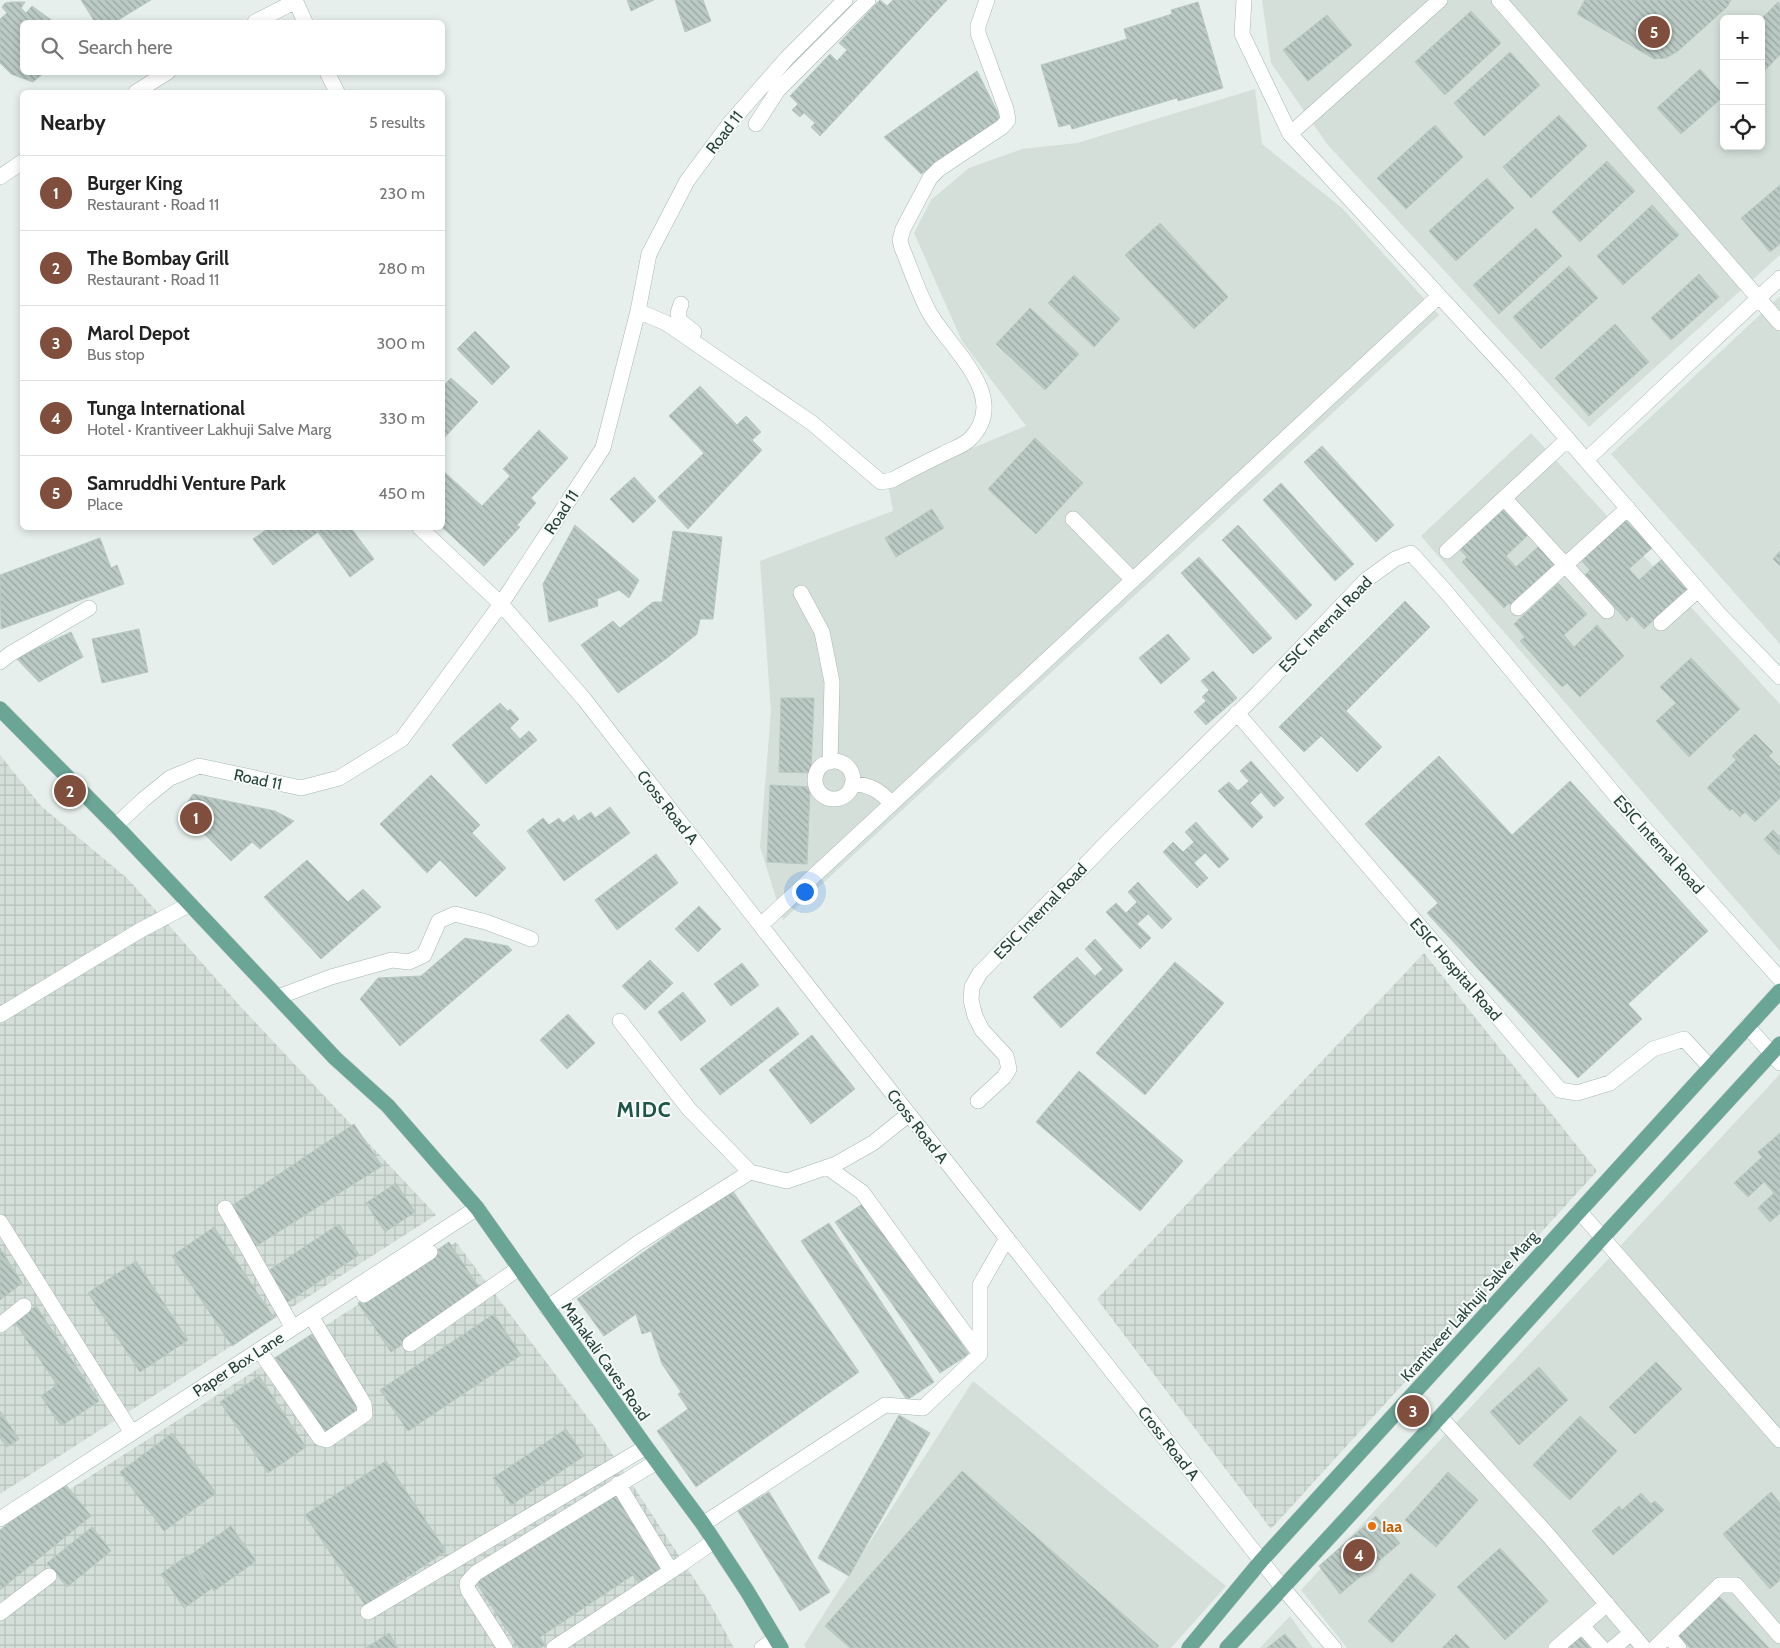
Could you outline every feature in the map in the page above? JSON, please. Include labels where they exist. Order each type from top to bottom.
[{"type":"main road","name":"Mahakali Caves Road","points":[[0,709],[116,826],[336,1058],[388,1106],[477,1208],[656,1462],[703,1524],[779,1644]]},
{"type":"main road","name":"Krantiveer Lakhuji Salve Marg","points":[[1189,1648],[1261,1560],[1780,991]]},
{"type":"main road","points":[[1227,1648],[1602,1236],[1777,1053]]},
{"type":"street","points":[[259,20],[296,0],[304,20]]},
{"type":"street","name":"Road 11","points":[[116,826],[144,799],[170,778],[199,766],[302,788],[340,778],[402,739],[501,604],[603,448],[638,311],[649,254],[687,181],[730,123],[780,65],[845,0]]},
{"type":"street","points":[[756,124],[778,90],[868,0]]},
{"type":"street","points":[[638,311],[666,323],[814,424],[878,481],[885,482],[968,441],[984,416],[983,393],[977,379],[928,311],[900,240],[903,230],[935,172],[1002,127],[1008,120],[1006,109],[978,33],[978,26],[987,0]]},
{"type":"street","points":[[1244,0],[1242,34],[1290,134],[1512,376],[1698,590],[1780,677]]},
{"type":"street","points":[[1290,134],[1440,0]]},
{"type":"street","points":[[1499,0],[1780,324]]},
{"type":"street","points":[[139,90],[163,75]]},
{"type":"street","points":[[328,75],[336,90]]},
{"type":"street","points":[[0,176],[20,163]]},
{"type":"street","points":[[1586,460],[1780,278]]},
{"type":"street","points":[[761,926],[1439,296]]},
{"type":"street","points":[[681,304],[678,318],[683,324],[812,412],[817,418],[814,424]]},
{"type":"street","points":[[1447,551],[1568,439]]},
{"type":"street","points":[[1504,498],[1608,611]]},
{"type":"street","points":[[1518,608],[1628,508]]},
{"type":"street","points":[[1073,519],[1133,580]]},
{"type":"street","name":"Cross Road A","points":[[422,530],[501,604],[584,699],[1282,1587],[1334,1648]]},
{"type":"street","name":"ESIC Internal Road","points":[[978,1101],[1004,1077],[1009,1069],[1006,1056],[982,1030],[975,1016],[971,1000],[972,987],[980,973],[1366,580],[1394,559],[1411,554],[1627,809],[1780,980]]},
{"type":"street","points":[[1661,623],[1698,590]]},
{"type":"street","points":[[800,593],[822,632],[832,682],[830,762]]},
{"type":"street","points":[[0,662],[10,654],[89,608]]},
{"type":"street","name":"ESIC Hospital Road","points":[[1237,713],[1560,1090],[1577,1094],[1610,1083],[1653,1049],[1684,1039],[1710,1067]]},
{"type":"street","points":[[830,762],[842,764],[851,772],[852,784],[846,794],[835,799],[824,796],[816,786],[816,774],[819,768],[830,762]]},
{"type":"street","points":[[852,784],[861,784],[881,792],[892,804]]},
{"type":"street","points":[[0,1015],[139,931],[190,904]]},
{"type":"street","points":[[278,997],[331,977],[392,960],[409,962],[424,955],[439,921],[455,914],[486,922],[531,939]]},
{"type":"street","points":[[620,1021],[689,1110],[750,1172],[787,1181],[836,1164],[873,1143],[909,1114]]},
{"type":"street","points":[[1747,1026],[1777,1053]]},
{"type":"street","points":[[827,1167],[862,1192],[980,1354]]},
{"type":"street","points":[[547,1308],[638,1243],[750,1172]]},
{"type":"street","points":[[224,1208],[293,1328]]},
{"type":"street","name":"Paper Box Lane","points":[[0,1519],[311,1316],[380,1281],[477,1208]]},
{"type":"street","points":[[1579,1211],[1780,1440]]},
{"type":"street","points":[[0,1222],[132,1434]]},
{"type":"street","points":[[703,1524],[885,1405],[923,1408],[980,1354],[980,1285],[1007,1238]]},
{"type":"street","points":[[364,1295],[380,1281],[430,1252]]},
{"type":"street","points":[[410,1344],[519,1268]]},
{"type":"street","points":[[0,1325],[24,1306]]},
{"type":"street","points":[[259,1350],[320,1438],[327,1440],[365,1414],[364,1404],[311,1316]]},
{"type":"street","points":[[1440,1416],[1549,1536],[1644,1648]]},
{"type":"street","points":[[368,1612],[646,1447]]},
{"type":"street","points":[[505,1648],[468,1590],[467,1582],[476,1573],[656,1462]]},
{"type":"street","points":[[618,1484],[671,1572]]},
{"type":"street","points":[[554,1648],[671,1572],[714,1541]]},
{"type":"street","points":[[0,1613],[49,1576]]},
{"type":"street","points":[[1655,1648],[1720,1585],[1736,1585],[1780,1636]]},
{"type":"street","points":[[1556,1648],[1607,1604]]},
{"type":"street","points":[[1582,1626],[1602,1648]]},
{"type":"street","points":[[1613,1648],[1631,1632]]},
{"type":"street","points":[[1668,1635],[1679,1648]]},
{"type":"street","points":[[762,1648],[779,1644]]},
{"type":"shaded area","points":[[1262,0],[1780,0],[1780,255],[1589,427],[1327,144],[1271,63]]},
{"type":"shaded area","points":[[1255,89],[1262,144],[1342,208],[1439,315],[783,920],[760,847],[771,711],[760,561],[893,511],[888,483],[1026,426],[962,341],[914,233],[931,200],[969,168],[1022,149],[1077,143]]},
{"type":"shaded area","points":[[1780,296],[1780,644],[1611,454]]},
{"type":"shaded area","points":[[1531,433],[1780,704],[1780,951],[1421,536]]},
{"type":"shaded area","points":[[0,755],[41,806],[128,879],[240,1006],[436,1215],[0,1494]]},
{"type":"shaded area","points":[[1424,953],[1597,1171],[1271,1529],[1097,1299]]},
{"type":"shaded area","points":[[1780,1074],[1780,1648],[1347,1648],[1301,1590]]},
{"type":"shaded area","points":[[456,1242],[594,1426],[708,1600],[734,1648],[0,1648],[0,1534]]},
{"type":"shaded area","points":[[973,1381],[1226,1586],[1171,1648],[806,1648],[804,1645]]},
{"type":"shaded area","points":[[1290,1616],[1313,1648],[1260,1648]]},
{"type":"building","points":[[81,0],[151,0],[118,20],[94,20]]},
{"type":"building","points":[[627,0],[654,0],[631,11]]},
{"type":"building","points":[[675,0],[703,0],[711,21],[685,32]]},
{"type":"building","points":[[880,0],[887,6],[893,0],[947,0],[820,136],[811,127],[815,123],[804,113],[800,117],[792,110],[798,104],[790,96],[830,54],[837,61],[847,50],[839,43]]},
{"type":"building","points":[[1585,0],[1731,0],[1727,7],[1678,51],[1666,58],[1654,59],[1577,14]]},
{"type":"building","points":[[25,2],[21,8],[26,13],[32,6],[51,20],[20,20],[20,75],[41,75],[33,82],[11,74],[0,63],[0,19],[7,13],[2,7],[5,3]]},
{"type":"building","points":[[1198,2],[1223,88],[1178,101],[1177,98],[1072,129],[1070,124],[1059,127],[1041,65],[1127,39],[1124,29],[1172,14],[1171,10]]},
{"type":"building","points":[[1778,2],[1780,4],[1780,55],[1765,70],[1765,60],[1765,15]]},
{"type":"building","points":[[1471,11],[1501,43],[1445,95],[1415,62]]},
{"type":"building","points":[[1327,15],[1352,45],[1308,81],[1283,50]]},
{"type":"building","points":[[1510,52],[1540,85],[1484,136],[1454,103]]},
{"type":"building","points":[[1700,69],[1720,92],[1720,100],[1681,134],[1657,108]]},
{"type":"building","points":[[977,71],[1001,119],[921,174],[884,137]]},
{"type":"building","points":[[1559,115],[1587,146],[1531,198],[1503,167]]},
{"type":"building","points":[[1435,125],[1463,157],[1406,209],[1377,178]]},
{"type":"building","points":[[1607,161],[1635,191],[1580,242],[1552,212]]},
{"type":"building","points":[[1487,178],[1514,208],[1456,261],[1429,231]]},
{"type":"building","points":[[1780,185],[1780,244],[1770,252],[1741,218]]},
{"type":"building","points":[[1652,205],[1679,235],[1623,285],[1597,256]]},
{"type":"building","points":[[1160,223],[1228,297],[1194,329],[1125,255]]},
{"type":"building","points":[[1536,228],[1562,256],[1499,314],[1473,285]]},
{"type":"building","points":[[1569,266],[1598,298],[1541,349],[1513,317]]},
{"type":"building","points":[[1699,274],[1719,297],[1671,340],[1651,318]]},
{"type":"building","points":[[1074,275],[1120,319],[1094,347],[1048,303]]},
{"type":"building","points":[[1030,308],[1079,354],[1045,390],[996,344]]},
{"type":"building","points":[[1615,324],[1649,362],[1589,416],[1555,378]]},
{"type":"building","points":[[475,331],[510,367],[492,385],[457,349]]},
{"type":"building","points":[[451,378],[478,402],[445,437],[445,384]]},
{"type":"building","points":[[700,386],[737,425],[746,416],[761,432],[752,440],[762,450],[688,529],[658,497],[704,453],[669,416]]},
{"type":"building","points":[[539,430],[568,458],[531,498],[536,503],[517,525],[520,527],[484,566],[445,530],[445,473],[482,506],[510,476],[503,469]]},
{"type":"building","points":[[1035,438],[1083,483],[1036,534],[988,489]]},
{"type":"building","points":[[1322,446],[1394,525],[1376,542],[1304,462]]},
{"type":"building","points":[[634,477],[656,501],[633,523],[610,499]]},
{"type":"building","points":[[1281,483],[1354,564],[1335,581],[1263,500]]},
{"type":"building","points":[[1500,504],[1528,535],[1506,556],[1516,567],[1539,546],[1560,569],[1515,608],[1509,603],[1504,608],[1462,562],[1467,557],[1455,545]]},
{"type":"building","points":[[932,509],[944,528],[896,557],[885,538]]},
{"type":"building","points":[[1623,517],[1652,548],[1629,569],[1639,580],[1662,559],[1688,588],[1644,629],[1632,616],[1627,621],[1585,575],[1590,570],[1579,558]]},
{"type":"building","points":[[575,525],[639,580],[629,598],[619,590],[597,599],[598,606],[549,622],[543,584]]},
{"type":"building","points":[[1238,525],[1312,605],[1296,620],[1222,540]]},
{"type":"building","points":[[266,530],[352,530],[374,559],[350,577],[318,532],[273,565],[253,539]]},
{"type":"building","points":[[673,531],[722,537],[713,619],[700,619],[697,634],[618,693],[581,645],[613,621],[620,628],[653,602],[662,602]]},
{"type":"building","points":[[100,538],[111,568],[117,565],[124,584],[1,629],[0,575]]},
{"type":"building","points":[[1780,551],[1780,566],[1773,559]]},
{"type":"building","points":[[1199,557],[1272,638],[1253,654],[1181,573]]},
{"type":"building","points":[[1558,583],[1587,614],[1564,635],[1574,647],[1597,625],[1624,656],[1580,697],[1567,683],[1562,687],[1520,641],[1525,637],[1514,624]]},
{"type":"building","points":[[1405,601],[1430,627],[1346,711],[1382,747],[1357,772],[1321,736],[1304,752],[1279,727]]},
{"type":"building","points":[[139,629],[148,672],[102,683],[92,639]]},
{"type":"building","points":[[71,632],[83,657],[39,682],[16,658]]},
{"type":"building","points":[[1168,634],[1190,659],[1161,684],[1139,658]]},
{"type":"building","points":[[1691,658],[1740,709],[1689,757],[1656,721],[1676,703],[1660,687]]},
{"type":"building","points":[[1213,671],[1237,698],[1206,725],[1194,712],[1206,701],[1202,697],[1209,690],[1201,681]]},
{"type":"building","points":[[781,698],[814,698],[811,773],[779,772]]},
{"type":"building","points":[[500,703],[508,711],[510,709],[519,719],[510,728],[520,739],[529,731],[537,740],[486,784],[452,745]]},
{"type":"building","points":[[1755,734],[1773,752],[1769,756],[1780,767],[1780,798],[1755,822],[1745,812],[1740,817],[1732,809],[1730,811],[1707,788],[1736,760],[1732,756]]},
{"type":"building","points":[[1439,756],[1512,835],[1570,781],[1708,931],[1628,1004],[1642,1019],[1578,1078],[1427,913],[1438,903],[1365,824]]},
{"type":"building","points":[[1251,761],[1284,798],[1274,807],[1261,792],[1250,803],[1263,817],[1252,828],[1218,791],[1229,782],[1238,791],[1249,781],[1240,771]]},
{"type":"building","points":[[431,775],[480,825],[472,833],[506,868],[476,897],[440,860],[427,873],[380,824]]},
{"type":"building","points":[[770,785],[810,787],[807,864],[767,862]]},
{"type":"building","points":[[193,794],[275,811],[294,821],[260,849],[252,842],[231,861],[182,811]]},
{"type":"building","points":[[610,807],[630,833],[564,881],[527,831],[543,818],[549,825],[559,818],[563,823],[574,815],[578,821],[591,812],[595,818]]},
{"type":"building","points":[[1196,822],[1229,859],[1219,868],[1205,853],[1194,863],[1208,878],[1197,888],[1163,852],[1173,842],[1183,852],[1194,842],[1185,832]]},
{"type":"building","points":[[1773,830],[1780,835],[1779,855],[1764,839]]},
{"type":"building","points":[[656,854],[678,883],[617,930],[595,900]]},
{"type":"building","points":[[307,860],[348,902],[363,889],[381,907],[321,959],[264,897]]},
{"type":"building","points":[[1138,882],[1172,919],[1162,929],[1148,914],[1137,924],[1151,938],[1140,949],[1106,912],[1116,903],[1126,913],[1137,902],[1128,892]]},
{"type":"building","points":[[699,906],[721,929],[698,952],[675,929]]},
{"type":"building","points":[[465,938],[508,946],[512,950],[400,1046],[360,999],[378,978],[421,976]]},
{"type":"building","points":[[1095,939],[1123,970],[1061,1028],[1033,997],[1077,957],[1095,976],[1103,969],[1085,949]]},
{"type":"building","points":[[650,960],[673,983],[645,1010],[622,986]]},
{"type":"building","points":[[1175,962],[1224,1003],[1145,1095],[1096,1053]]},
{"type":"building","points":[[742,963],[759,985],[731,1006],[714,984]]},
{"type":"building","points":[[683,992],[706,1021],[681,1041],[658,1012]]},
{"type":"building","points":[[778,1007],[799,1034],[720,1095],[700,1069]]},
{"type":"building","points":[[568,1014],[595,1043],[567,1069],[540,1040]]},
{"type":"building","points":[[812,1035],[855,1089],[811,1124],[769,1070]]},
{"type":"building","points":[[1079,1071],[1183,1161],[1140,1211],[1036,1122]]},
{"type":"building","points":[[354,1124],[382,1166],[250,1250],[224,1211]]},
{"type":"building","points":[[1780,1133],[1780,1213],[1770,1222],[1758,1208],[1774,1193],[1764,1182],[1748,1197],[1734,1183],[1762,1157],[1758,1152]]},
{"type":"building","points":[[396,1183],[415,1212],[385,1232],[366,1203]]},
{"type":"building","points":[[732,1190],[859,1372],[696,1487],[657,1431],[688,1409],[678,1394],[681,1392],[662,1364],[651,1331],[642,1334],[636,1314],[604,1336],[577,1299]]},
{"type":"building","points":[[864,1203],[969,1354],[940,1373],[835,1222]]},
{"type":"building","points":[[829,1223],[934,1382],[907,1400],[801,1241]]},
{"type":"building","points":[[339,1224],[359,1255],[285,1304],[265,1273]]},
{"type":"building","points":[[214,1227],[274,1318],[232,1346],[172,1256]]},
{"type":"building","points":[[449,1242],[482,1292],[391,1352],[358,1303]]},
{"type":"building","points":[[0,1248],[22,1283],[0,1300]]},
{"type":"building","points":[[136,1261],[188,1340],[140,1372],[88,1293]]},
{"type":"building","points":[[36,1306],[99,1401],[61,1426],[41,1396],[57,1385],[14,1321]]},
{"type":"building","points":[[494,1314],[521,1355],[408,1431],[380,1390]]},
{"type":"building","points":[[312,1334],[363,1411],[325,1436],[273,1359]]},
{"type":"building","points":[[1656,1362],[1682,1389],[1635,1434],[1609,1407]]},
{"type":"building","points":[[1539,1367],[1568,1400],[1519,1445],[1490,1412]]},
{"type":"building","points":[[259,1376],[306,1447],[268,1473],[220,1402]]},
{"type":"building","points":[[0,1411],[19,1439],[7,1447],[0,1438]]},
{"type":"building","points":[[899,1415],[930,1433],[849,1576],[818,1558]]},
{"type":"building","points":[[1580,1416],[1617,1451],[1570,1500],[1533,1465]]},
{"type":"building","points":[[566,1429],[584,1456],[511,1505],[493,1478]]},
{"type":"building","points":[[172,1433],[216,1493],[164,1531],[120,1472]]},
{"type":"building","points":[[386,1461],[446,1551],[365,1605],[305,1515]]},
{"type":"building","points":[[962,1471],[1159,1646],[1157,1648],[850,1648],[825,1626]]},
{"type":"building","points":[[1448,1472],[1478,1500],[1436,1547],[1405,1520]]},
{"type":"building","points":[[62,1480],[91,1516],[0,1590],[0,1530]]},
{"type":"building","points":[[612,1490],[664,1568],[639,1584],[633,1575],[540,1637],[545,1645],[540,1648],[519,1648],[475,1581]]},
{"type":"building","points":[[769,1492],[830,1592],[800,1611],[738,1511]]},
{"type":"building","points":[[1771,1492],[1780,1503],[1780,1580],[1770,1589],[1723,1534]]},
{"type":"building","points":[[1641,1493],[1651,1504],[1655,1501],[1664,1510],[1613,1555],[1592,1531],[1619,1506],[1622,1510]]},
{"type":"building","points":[[1376,1516],[1400,1543],[1340,1594],[1319,1566]]},
{"type":"building","points":[[231,1526],[256,1561],[214,1591],[189,1556]]},
{"type":"building","points":[[92,1527],[111,1551],[67,1587],[47,1563]]},
{"type":"building","points":[[1500,1548],[1548,1601],[1505,1640],[1457,1587]]},
{"type":"building","points":[[188,1555],[211,1589],[184,1608],[161,1574]]},
{"type":"building","points":[[1411,1573],[1436,1595],[1392,1643],[1368,1621]]},
{"type":"building","points":[[1717,1594],[1769,1648],[1690,1648],[1677,1634]]},
{"type":"building","points":[[1585,1632],[1598,1648],[1566,1648]]},
{"type":"building","points":[[389,1633],[398,1648],[366,1648]]},
{"type":"building","points":[[1285,1634],[1297,1648],[1267,1648]]},
{"type":"building","points":[[1456,1634],[1470,1648],[1442,1648]]},
{"type":"place","name":"Samruddhi Venture Park","points":[[1654,32]]},
{"type":"place","name":"The Bombay Grill","points":[[70,791]]},
{"type":"place","name":"Burger King","points":[[196,818]]},
{"type":"place","name":"Marol Depot","points":[[1413,1411]]},
{"type":"place","name":"Iaa","points":[[1372,1526]]},
{"type":"place","name":"Tunga International","points":[[1359,1555]]},
{"type":"district","name":"MIDC","points":[[644,1110]]}]
